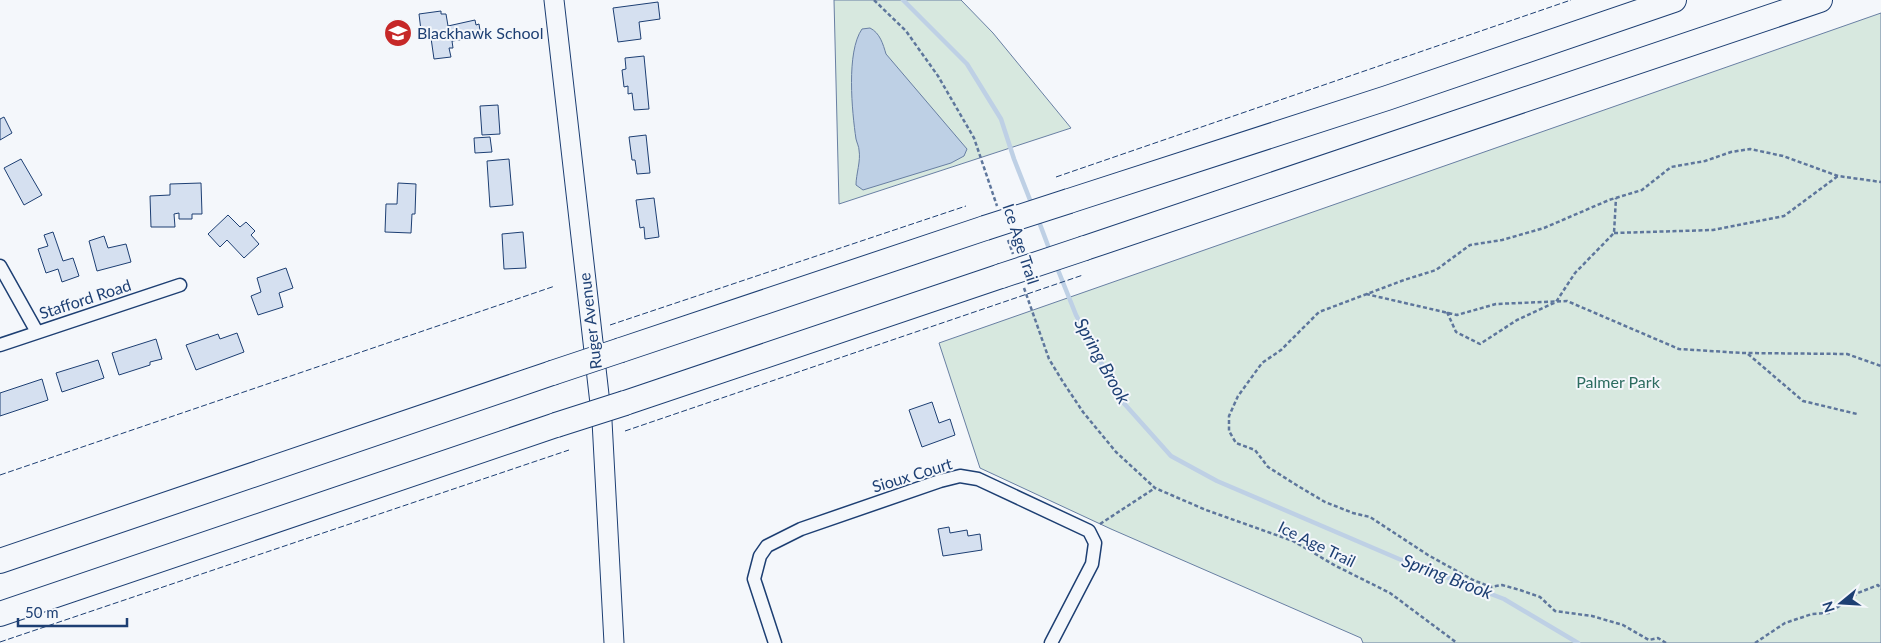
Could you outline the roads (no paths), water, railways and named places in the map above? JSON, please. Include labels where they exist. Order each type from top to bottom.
[{"type":"highway","points":[[0,561],[621,350],[992,219],[1069,202],[1378,101],[1674,0]]},
{"type":"highway","points":[[0,614],[1820,0]]},
{"type":"street","name":"Ruger Avenue","points":[[554,0],[602,421],[614,643]]},
{"type":"street","points":[[0,266],[37,332]]},
{"type":"street","name":"Stafford Road","points":[[0,345],[180,285]]},
{"type":"street","name":"Sioux Court","points":[[775,643],[754,579],[760,556],[767,546],[801,529],[940,481],[960,476],[978,479],[1089,531],[1095,542],[1092,564],[1051,643]]},
{"type":"water","points":[[870,28],[879,36],[886,54],[967,149],[964,156],[951,163],[863,190],[856,185],[859,148],[853,114],[852,67],[857,39],[862,29]]},
{"type":"waterway","name":"Spring Brook","points":[[903,0],[967,64],[1001,119],[1032,205]]},
{"type":"waterway","name":"Spring Brook","points":[[1038,219],[1050,251]]},
{"type":"waterway","name":"Spring Brook","points":[[1056,265],[1076,315],[1121,400],[1171,456],[1217,481],[1399,559],[1504,599],[1578,643]]},
{"type":"place","name":"Blackhawk School","points":[[398,33]]},
{"type":"park label","name":"Palmer Park","points":[[1618,382]]}]
